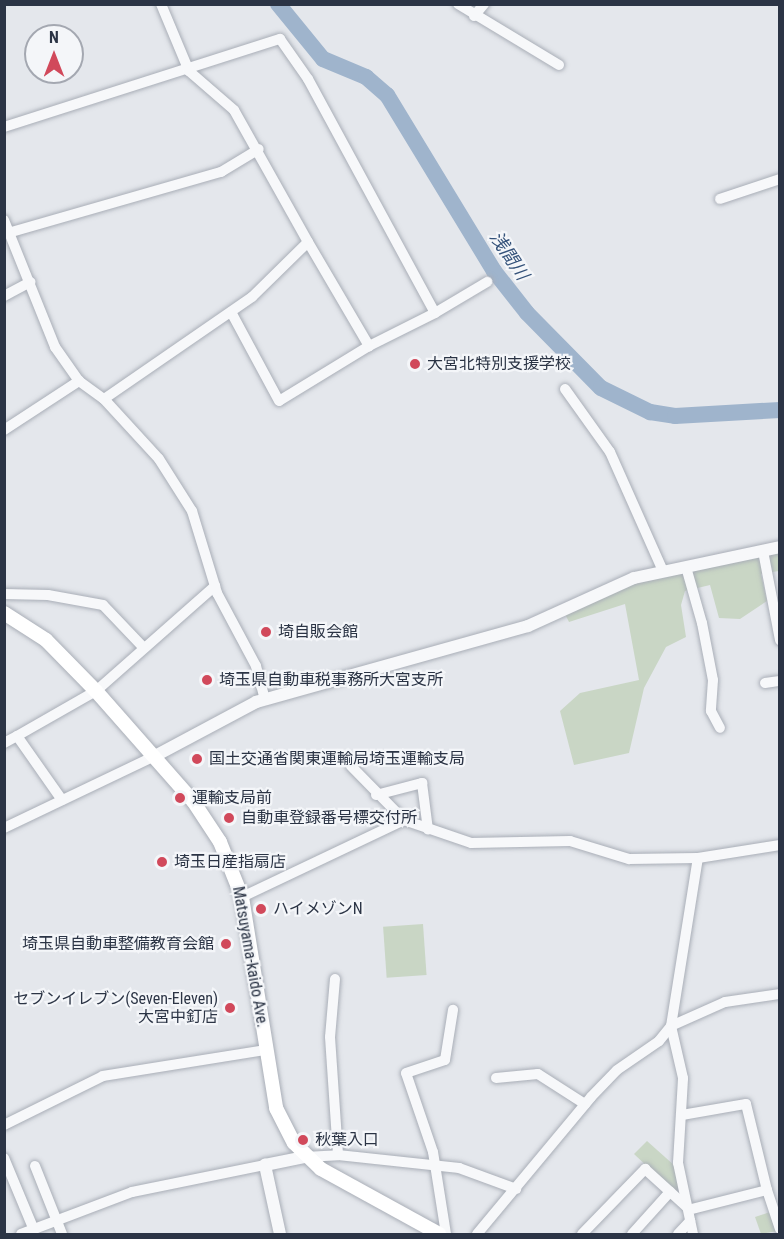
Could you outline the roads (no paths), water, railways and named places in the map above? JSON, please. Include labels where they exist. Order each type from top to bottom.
[{"type":"main road","name":"Matsuyama-kaido Ave.","points":[[4,613],[46,640],[96,691],[155,756],[210,824],[242,897],[276,1108],[305,1156],[439,1234]]},
{"type":"street","points":[[161,4],[189,71],[234,110],[259,149],[308,242],[369,346]]},
{"type":"street","points":[[458,4],[474,16],[559,65]]},
{"type":"street","points":[[474,16],[484,4]]},
{"type":"street","points":[[4,127],[189,71],[280,39],[308,79],[435,313]]},
{"type":"street","points":[[8,232],[221,172],[259,149]]},
{"type":"street","points":[[720,199],[780,179]]},
{"type":"street","points":[[4,220],[55,347],[79,381],[104,399],[159,459],[192,511],[215,586],[256,666],[265,699]]},
{"type":"street","points":[[104,399],[231,312],[308,242]]},
{"type":"street","points":[[4,296],[30,282]]},
{"type":"street","points":[[231,312],[279,401],[369,346],[435,313],[487,282]]},
{"type":"street","points":[[4,430],[79,381]]},
{"type":"street","points":[[565,389],[610,452],[663,571]]},
{"type":"street","points":[[4,828],[155,756],[265,699],[528,626],[614,584],[663,571],[780,547]]},
{"type":"street","points":[[763,551],[780,640]]},
{"type":"street","points":[[686,567],[702,623],[713,680],[711,711],[720,728]]},
{"type":"street","points":[[4,743],[96,691],[215,586]]},
{"type":"street","points":[[4,594],[48,595],[103,605],[144,648]]},
{"type":"street","points":[[765,683],[780,681]]},
{"type":"street","points":[[17,736],[62,800]]},
{"type":"street","points":[[351,766],[376,795],[404,820],[471,843],[585,843],[617,858],[698,858],[780,845]]},
{"type":"street","points":[[376,795],[422,783],[428,830]]},
{"type":"street","points":[[242,897],[404,820]]},
{"type":"street","points":[[693,1234],[678,1163],[683,1078],[671,1026],[698,858]]},
{"type":"street","points":[[335,979],[330,1037],[338,1155]]},
{"type":"street","points":[[477,1234],[585,1104],[617,1070],[659,1041],[671,1026],[725,1002],[780,994]]},
{"type":"street","points":[[446,1234],[436,1165],[406,1073],[445,1060],[453,1010]]},
{"type":"street","points":[[4,1125],[103,1076],[266,1050]]},
{"type":"street","points":[[496,1078],[538,1074],[585,1104]]},
{"type":"street","points":[[682,1115],[746,1104],[767,1190],[780,1229]]},
{"type":"street","points":[[21,1234],[132,1192],[305,1156],[338,1155],[436,1165],[481,1174],[516,1189]]},
{"type":"street","points":[[4,1158],[34,1230]]},
{"type":"street","points":[[265,1165],[280,1234]]},
{"type":"street","points":[[35,1166],[55,1222],[62,1234]]},
{"type":"street","points":[[582,1234],[645,1169],[689,1213]]},
{"type":"street","points":[[678,1234],[689,1213],[767,1190]]},
{"type":"street","points":[[632,1234],[670,1192]]},
{"type":"waterway","name":"浅間川","points":[[278,4],[323,59],[366,77],[387,95],[494,271],[527,313],[601,388],[650,412],[675,416],[780,410]]},
{"type":"place","name":"大宮北特別支援学校","points":[[415,364]]},
{"type":"place","name":"埼自販会館","points":[[266,632]]},
{"type":"place","name":"埼玉県自動車税事務所大宮支所","points":[[207,680]]},
{"type":"place","name":"国土交通省関東運輸局埼玉運輸支局","points":[[197,759]]},
{"type":"place","name":"運輸支局前","points":[[180,798]]},
{"type":"place","name":"自動車登録番号標交付所","points":[[229,818]]},
{"type":"place","name":"埼玉日産指扇店","points":[[162,862]]},
{"type":"place","name":"ハイメゾンN","points":[[261,909]]},
{"type":"place","name":"埼玉県自動車整備教育会館","points":[[226,944]]},
{"type":"place","name":"セブンイレブン(Seven-Eleven) 大宮中釘店","points":[[230,1008]]},
{"type":"place","name":"秋葉入口","points":[[303,1140]]}]
